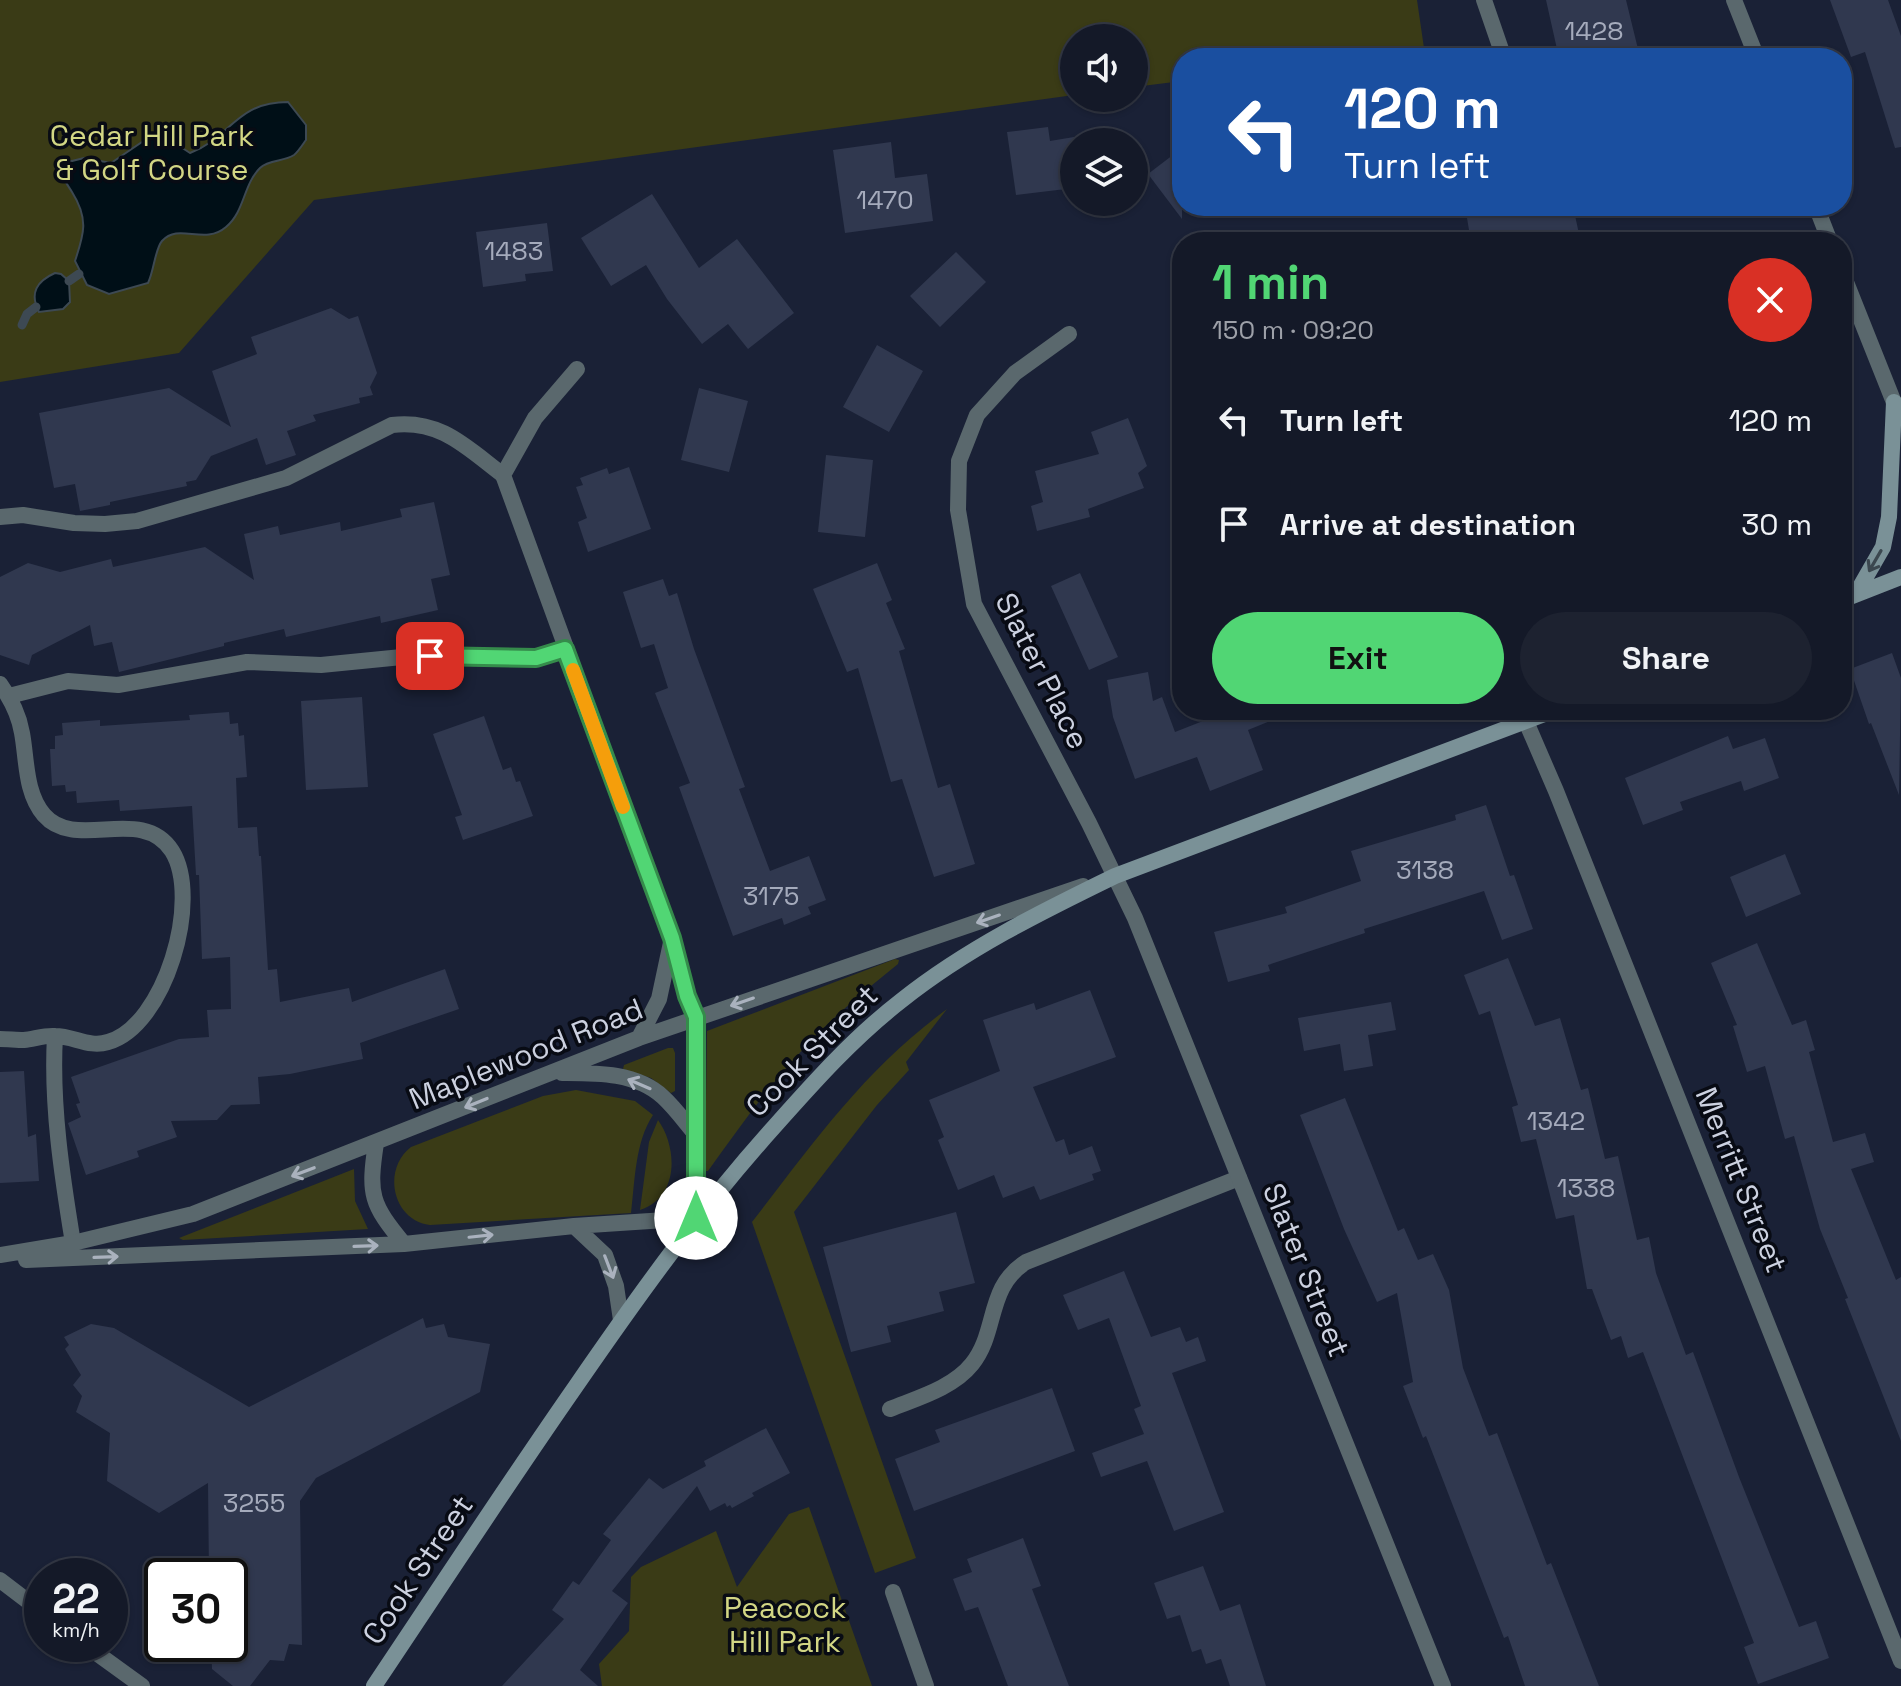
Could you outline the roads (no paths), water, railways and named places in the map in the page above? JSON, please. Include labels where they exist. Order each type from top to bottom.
[{"type":"main road","points":[[1852,593],[1883,547],[1889,517],[1894,402]]},
{"type":"main road","points":[[1852,596],[1901,577]]},
{"type":"main road","name":"Cook Street","points":[[374,1686],[621,1320],[696,1218],[839,1054],[900,1001],[955,960],[1115,876],[1514,720]]},
{"type":"street","points":[[1484,0],[1501,48]]},
{"type":"street","points":[[1734,0],[1753,48]]},
{"type":"street","points":[[1852,297],[1901,419]]},
{"type":"street","name":"Slater Place","points":[[1069,334],[1015,373],[977,415],[959,461],[958,510],[974,604],[1115,876]]},
{"type":"street","points":[[503,475],[535,418],[577,369]]},
{"type":"street","points":[[0,517],[23,515],[74,523],[137,521],[286,478],[392,425],[408,423],[431,426],[456,440],[503,475],[672,938],[687,996],[696,1017],[696,1218]]},
{"type":"street","points":[[0,1039],[55,1036],[94,1045],[111,1042],[146,1017],[161,990],[178,940],[180,877],[174,855],[163,839],[151,832],[79,829],[61,826],[45,817],[34,801],[22,731],[4,690],[68,681],[118,685],[247,662],[321,665],[412,656],[536,658],[565,649]]},
{"type":"street","name":"Merritt Street","points":[[1526,720],[1901,1661]]},
{"type":"street","name":"Maplewood Road","points":[[0,1258],[193,1214],[696,1017],[1115,876]]},
{"type":"street","name":"Slater Street","points":[[1115,876],[1135,918],[1443,1686]]},
{"type":"street","points":[[639,1038],[659,999],[672,938]]},
{"type":"street","points":[[55,1036],[53,1065],[63,1176],[73,1243]]},
{"type":"street","points":[[548,1074],[605,1072],[639,1082],[661,1095],[696,1135]]},
{"type":"street","points":[[376,1143],[370,1180],[379,1215],[404,1244]]},
{"type":"street","points":[[890,1409],[928,1394],[970,1367],[979,1355],[1000,1289],[1015,1269],[1239,1178]]},
{"type":"street","name":"Maplewood Road","points":[[0,1258],[404,1244],[574,1226],[696,1218]]},
{"type":"street","points":[[574,1226],[605,1255],[616,1286],[621,1320]]},
{"type":"street","points":[[0,1580],[24,1598]]},
{"type":"street","points":[[893,1592],[926,1686]]},
{"type":"street","points":[[109,1662],[142,1686]]},
{"type":"waterway","points":[[69,281],[79,274]]},
{"type":"waterway","points":[[22,325],[27,314],[36,307]]},
{"type":"park label","name":"Cedar Hill Park & Golf Course","points":[[152,153]]},
{"type":"park label","name":"Peacock Hill Park","points":[[785,1625]]}]
